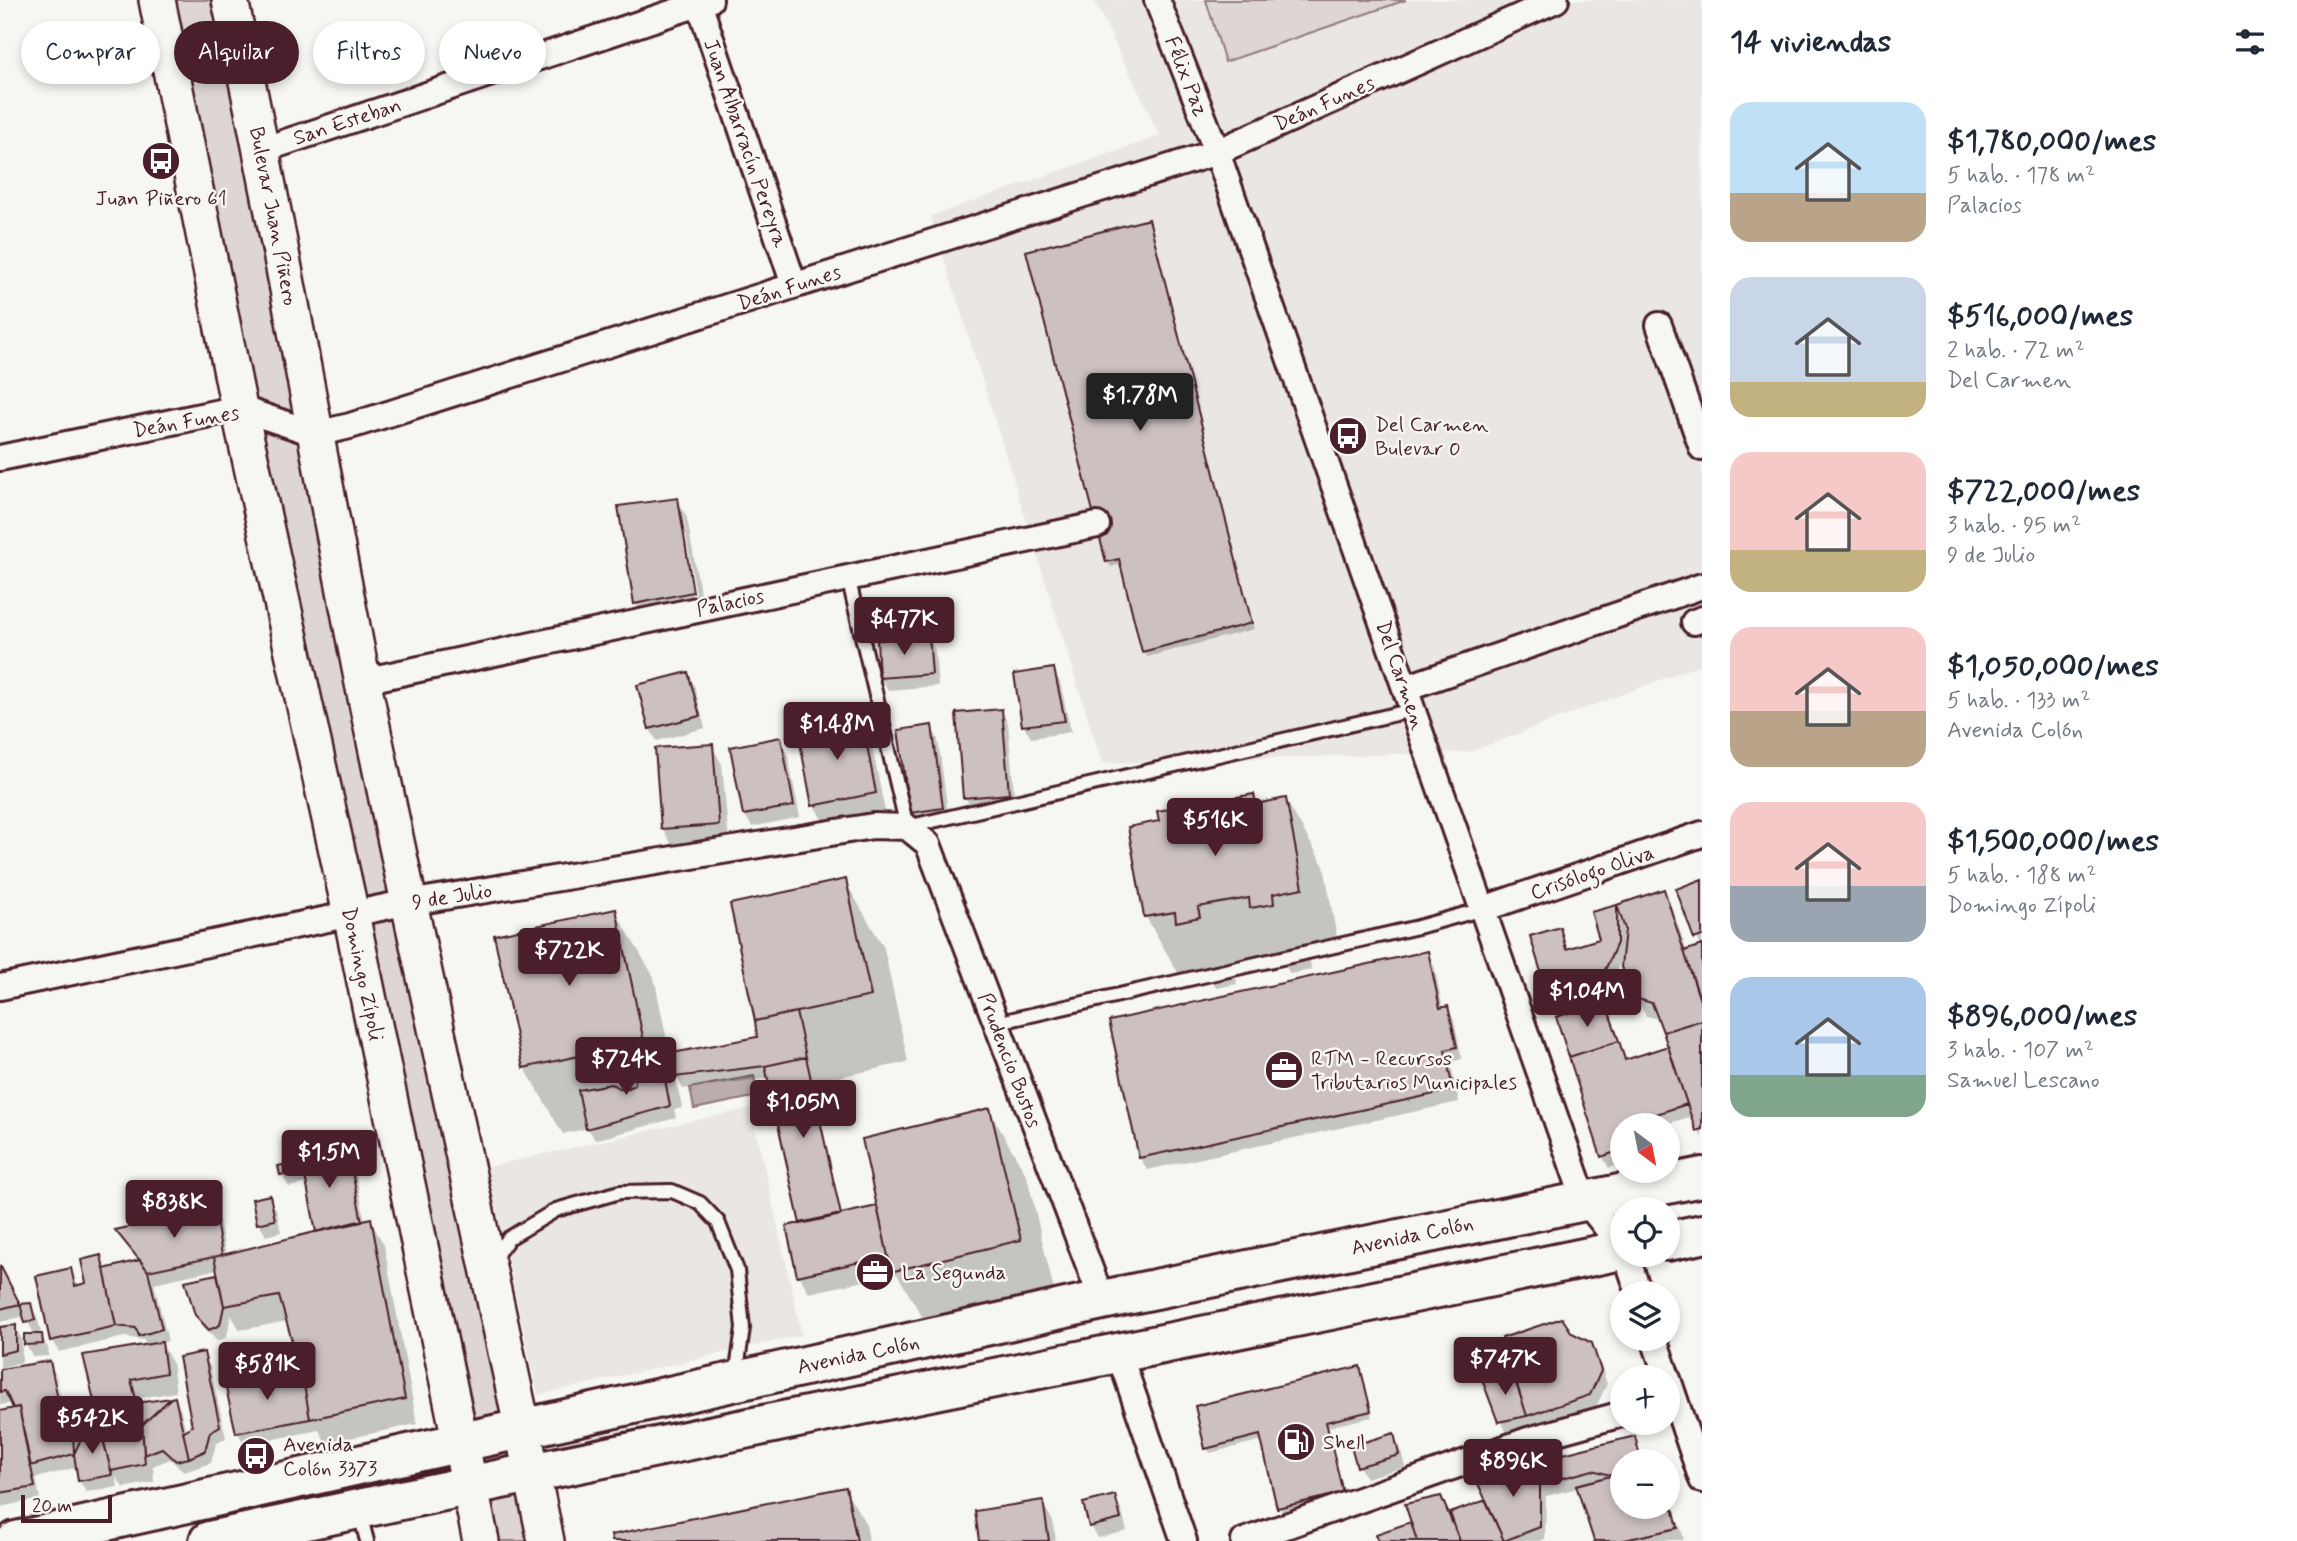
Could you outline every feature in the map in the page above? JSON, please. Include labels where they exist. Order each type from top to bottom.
[{"type":"main road","points":[[157,0],[239,408]]},
{"type":"main road","name":"Bulevar Juan Piñero","points":[[230,0],[262,150],[316,433]]},
{"type":"main road","name":"Domingo Zípoli","points":[[239,408],[351,914],[481,1541]]},
{"type":"main road","points":[[316,433],[409,903],[546,1541]]},
{"type":"main road","name":"Avenida Colón","points":[[16,1541],[1102,1300],[1584,1199],[1702,1177]]},
{"type":"main road","points":[[1680,1239],[1702,1234]]},
{"type":"main road","points":[[209,1541],[363,1525],[471,1484],[1119,1354],[1610,1252]]},
{"type":"street","name":"Félix Paz","points":[[1157,0],[1217,152]]},
{"type":"street","name":"Deán Funes","points":[[0,458],[239,408],[316,433],[350,426],[1217,152],[1556,0]]},
{"type":"street","name":"San Esteban","points":[[262,150],[702,1]]},
{"type":"street","name":"Juan Albarracín Pereyra","points":[[702,1],[794,285]]},
{"type":"street","name":"Del Carmen","points":[[1217,152],[1584,1199],[1610,1233]]},
{"type":"street","points":[[1659,325],[1702,448]]},
{"type":"street","name":"Palacios","points":[[363,681],[1097,525]]},
{"type":"street","points":[[1409,699],[1702,586]]},
{"type":"street","name":"9 de Julio","points":[[0,987],[409,903],[873,826],[907,827]]},
{"type":"street","name":"Prudencio Bustos","points":[[907,827],[928,844],[1102,1300]]},
{"type":"street","name":"Crisólogo Oliva","points":[[1483,909],[1702,834]]},
{"type":"street","points":[[1119,1354],[1184,1541]]},
{"type":"street","points":[[1244,1541],[1528,1440],[1610,1417]]},
{"type":"street","points":[[1680,1420],[1702,1480]]},
{"type":"lane","points":[[848,577],[907,827],[1409,699]]},
{"type":"lane","points":[[996,1023],[1418,928],[1483,909]]},
{"type":"lane","points":[[488,1266],[509,1238],[556,1210],[620,1192],[671,1191],[700,1203],[718,1222],[737,1270],[743,1328],[735,1381]]},
{"type":"shaded area","points":[[157,0],[230,0],[234,21],[174,21],[174,80]]},
{"type":"shaded area","points":[[1094,0],[1702,0],[1702,664],[1470,752],[1102,763],[931,216],[1160,136]]},
{"type":"shaded area","points":[[1206,0],[1406,0],[1225,62]]},
{"type":"shaded area","points":[[175,84],[247,84],[523,1428],[462,1442]]},
{"type":"shaded area","points":[[754,1076],[758,1096],[694,1109],[690,1088]]},
{"type":"shaded area","points":[[751,1108],[802,1335],[538,1395],[487,1167]]},
{"type":"shaded area","points":[[531,1471],[546,1541],[481,1541],[471,1484]]},
{"type":"building","points":[[1149,219],[1252,623],[1142,652],[1119,559],[1106,562],[1026,251]]},
{"type":"building","points":[[678,498],[693,592],[634,604],[618,506]]},
{"type":"building","points":[[929,636],[932,674],[879,678],[877,640]]},
{"type":"building","points":[[1054,668],[1065,721],[1022,726],[1014,674]]},
{"type":"building","points":[[688,672],[700,716],[649,729],[637,685]]},
{"type":"building","points":[[1002,709],[1009,794],[963,798],[956,713]]},
{"type":"building","points":[[862,719],[876,793],[812,806],[798,732]]},
{"type":"building","points":[[932,725],[943,808],[910,813],[898,730]]},
{"type":"building","points":[[781,737],[794,806],[743,815],[730,747]]},
{"type":"building","points":[[713,744],[719,825],[661,829],[655,748]]},
{"type":"building","points":[[1254,794],[1256,804],[1286,798],[1303,888],[1273,894],[1274,904],[1250,908],[1249,898],[1198,907],[1200,917],[1176,922],[1175,912],[1144,917],[1128,827],[1159,821],[1157,811],[1180,807],[1182,818],[1233,808],[1231,798]]},
{"type":"building","points":[[846,879],[871,996],[755,1021],[730,904]]},
{"type":"building","points":[[1702,879],[1702,936],[1694,939],[1676,889]]},
{"type":"building","points":[[1664,889],[1702,1007],[1702,1020],[1663,1032],[1652,1003],[1634,998],[1621,967],[1625,929],[1617,905]]},
{"type":"building","points":[[1617,905],[1617,943],[1602,977],[1608,991],[1587,981],[1547,992],[1530,936],[1560,927],[1566,949],[1599,939],[1591,912]]},
{"type":"building","points":[[616,909],[644,1042],[523,1068],[494,935]]},
{"type":"building","points":[[1702,945],[1702,995],[1699,996],[1684,951]]},
{"type":"building","name":"RTM - Recursos Tributarios Municipales","points":[[1428,951],[1440,1008],[1448,1006],[1457,1047],[1445,1050],[1453,1090],[1139,1158],[1109,1021]]},
{"type":"building","points":[[1605,1001],[1619,1041],[1569,1057],[1556,1017]]},
{"type":"building","points":[[796,1012],[806,1057],[765,1066],[675,1077],[667,1054],[757,1037],[755,1021]]},
{"type":"building","points":[[1702,1020],[1702,1129],[1696,1131],[1663,1032]]},
{"type":"building","points":[[1619,1041],[1625,1060],[1668,1046],[1687,1104],[1659,1113],[1610,1113],[1610,1154],[1601,1157],[1569,1057]]},
{"type":"building","points":[[806,1057],[841,1215],[800,1224],[765,1066]]},
{"type":"building","points":[[661,1058],[670,1106],[586,1129],[578,1090],[611,1084],[624,1090],[635,1085],[634,1065]]},
{"type":"building","points":[[990,1108],[1021,1240],[894,1271],[888,1256],[862,1139]]},
{"type":"building","points":[[348,1151],[362,1222],[316,1232],[304,1171],[280,1175],[278,1166]]},
{"type":"building","points":[[270,1195],[275,1220],[257,1224],[252,1199]]},
{"type":"building","points":[[877,1206],[888,1256],[797,1276],[786,1226]]},
{"type":"building","points":[[214,1209],[222,1255],[148,1271],[115,1230]]},
{"type":"building","points":[[371,1218],[405,1399],[310,1419],[303,1379],[279,1296],[224,1306],[214,1257]]},
{"type":"building","points":[[101,1255],[116,1326],[50,1341],[36,1276],[71,1268],[75,1286],[86,1283],[81,1260]]},
{"type":"building","points":[[140,1260],[148,1271],[162,1329],[139,1336],[136,1328],[116,1326],[104,1269]]},
{"type":"building","points":[[0,1265],[20,1304],[0,1309]]},
{"type":"building","points":[[217,1274],[224,1306],[220,1325],[209,1330],[195,1315],[185,1281]]},
{"type":"building","points":[[31,1303],[35,1320],[25,1323],[20,1304]]},
{"type":"building","points":[[1562,1318],[1572,1333],[1592,1343],[1601,1371],[1590,1395],[1527,1416],[1502,1338]]},
{"type":"building","points":[[16,1325],[16,1350],[0,1354],[0,1327]]},
{"type":"building","points":[[24,1334],[42,1334],[43,1344],[24,1345]]},
{"type":"building","points":[[162,1342],[166,1373],[131,1380],[137,1403],[171,1398],[142,1425],[145,1464],[111,1471],[83,1355]]},
{"type":"building","points":[[204,1352],[220,1426],[210,1432],[205,1451],[189,1458],[183,1432],[192,1426],[179,1357]]},
{"type":"building","points":[[50,1361],[60,1408],[72,1413],[74,1454],[30,1466],[19,1407],[13,1408],[5,1391],[0,1392],[0,1369]]},
{"type":"building","name":"Shell","points":[[1360,1366],[1371,1411],[1326,1422],[1343,1493],[1277,1508],[1260,1435],[1205,1449],[1195,1406]]},
{"type":"building","points":[[1512,1371],[1527,1416],[1498,1422],[1483,1382]]},
{"type":"building","points":[[263,1373],[303,1379],[310,1419],[236,1433],[225,1384]]},
{"type":"building","points":[[175,1397],[189,1458],[176,1461],[162,1448],[144,1455],[142,1425]]},
{"type":"building","points":[[19,1407],[35,1487],[0,1493],[0,1411]]},
{"type":"building","points":[[100,1427],[112,1475],[78,1481],[74,1454],[81,1439],[81,1431]]},
{"type":"building","points":[[1394,1433],[1399,1455],[1357,1467],[1351,1446]]},
{"type":"building","points":[[1635,1436],[1638,1449],[1610,1449],[1610,1475],[1593,1470],[1540,1484],[1535,1461]]},
{"type":"building","points":[[1535,1461],[1540,1484],[1540,1527],[1504,1541],[1475,1477]]},
{"type":"building","points":[[1610,1476],[1610,1519],[1676,1519],[1678,1528],[1620,1541],[1594,1541],[1576,1485]]},
{"type":"building","points":[[846,1487],[857,1541],[612,1541],[611,1535]]},
{"type":"building","points":[[1115,1495],[1121,1519],[1089,1527],[1083,1503]]},
{"type":"building","points":[[1441,1496],[1460,1541],[1417,1541],[1405,1504]]},
{"type":"building","points":[[1043,1500],[1049,1541],[979,1541],[975,1511]]},
{"type":"building","points":[[1486,1500],[1504,1541],[1460,1541],[1450,1513]]},
{"type":"building","points":[[1411,1522],[1417,1541],[1379,1541],[1376,1534]]},
{"type":"place","name":"Juan Piñero 61","points":[[161,161]]},
{"type":"place","name":"Del Carmen Bulevar 0","points":[[1348,436]]},
{"type":"place","name":"RTM - Recursos Tributarios Municipales","points":[[1284,1070]]},
{"type":"place","name":"La Segunda","points":[[875,1272]]},
{"type":"place","name":"Shell","points":[[1296,1442]]},
{"type":"place","name":"Avenida Colón 3373","points":[[256,1456]]}]
